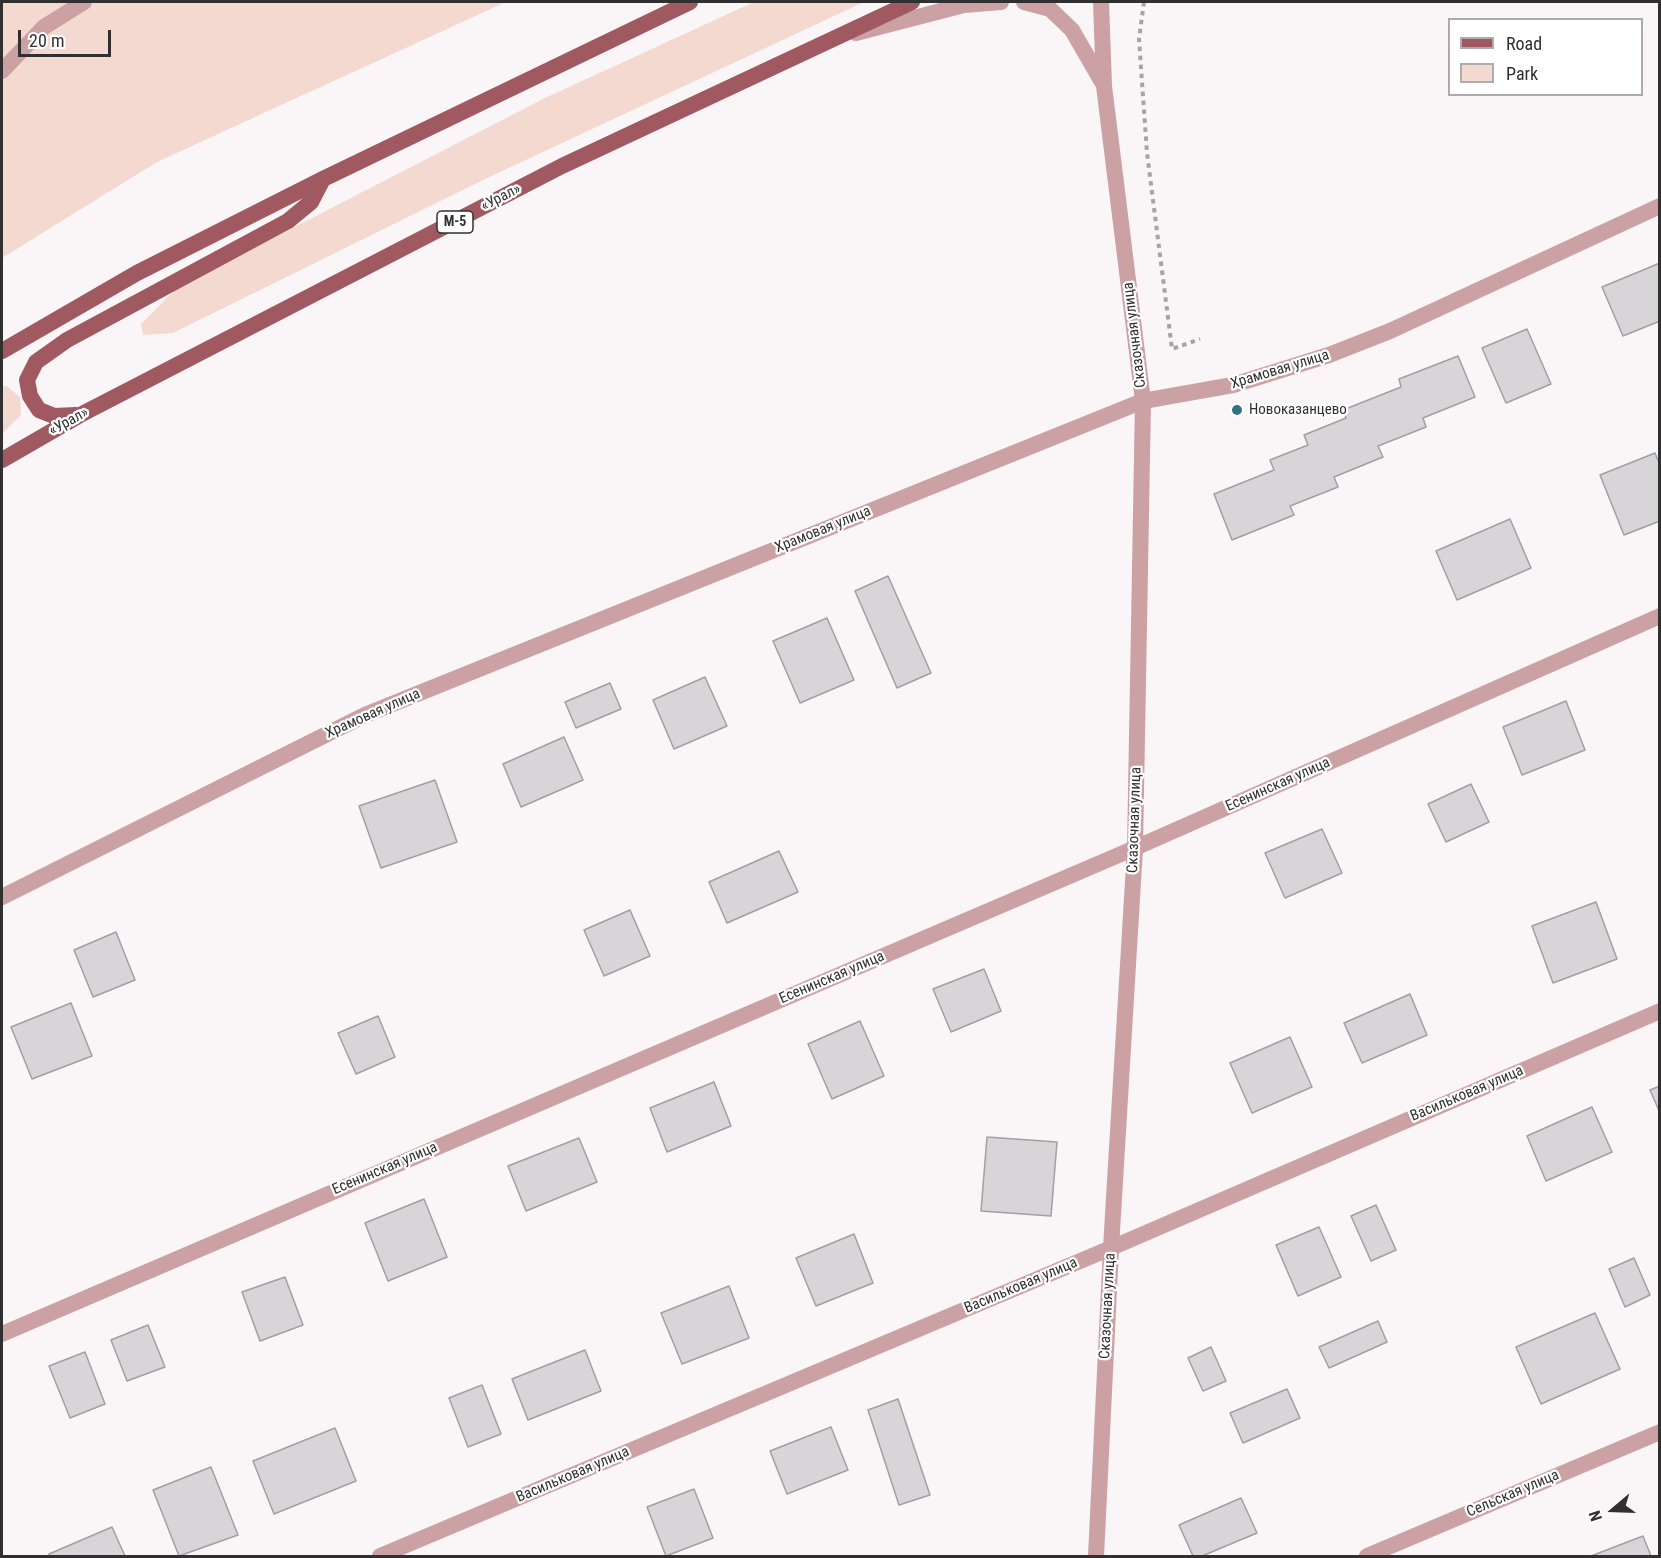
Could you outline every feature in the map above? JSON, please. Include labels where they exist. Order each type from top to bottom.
[{"type":"main road","points":[[2,351],[137,273],[322,179],[690,2]]},
{"type":"main road","name":"«Урал»","points":[[2,460],[80,415],[562,166],[912,2]]},
{"type":"main road","points":[[80,415],[54,416],[39,410],[30,396],[27,380],[36,362],[67,340],[288,221],[311,202],[322,179]]},
{"type":"street","points":[[2,70],[44,27],[84,2]]},
{"type":"street","points":[[835,38],[968,3],[1001,2]]},
{"type":"street","points":[[1024,2],[1050,9],[1072,30],[1104,86]]},
{"type":"street","name":"Сказочная улица","points":[[1096,1557],[1111,1248],[1135,848],[1143,401],[1104,86],[1101,2]]},
{"type":"street","name":"Храмовая улица","points":[[2,897],[365,714],[1143,401],[1233,385],[1329,355],[1390,331],[1659,206]]},
{"type":"street","name":"Есенинская улица","points":[[2,1334],[1135,848],[1659,616]]},
{"type":"street","name":"Васильковая улица","points":[[380,1557],[1111,1248],[1659,1011]]},
{"type":"street","name":"Сельская улица","points":[[1367,1557],[1659,1432]]},
{"type":"path","points":[[1144,2],[1139,39],[1147,153],[1172,349],[1200,339]]},
{"type":"green space","points":[[2,2],[506,2],[157,162],[2,258]]},
{"type":"green space","points":[[754,2],[864,2],[483,180],[173,333],[143,335],[141,324],[178,287],[545,98]]},
{"type":"green space","points":[[2,386],[7,386],[20,397],[21,415],[2,434]]},
{"type":"building","points":[[1660,263],[1660,321],[1623,336],[1602,287]]},
{"type":"building","points":[[1527,329],[1551,384],[1506,403],[1482,348]]},
{"type":"building","points":[[1458,356],[1475,397],[1423,418],[1426,427],[1378,446],[1383,457],[1334,477],[1338,487],[1290,506],[1294,515],[1232,540],[1214,494],[1274,470],[1270,460],[1308,445],[1304,435],[1346,418],[1343,410],[1401,387],[1399,379]]},
{"type":"building","points":[[1655,453],[1660,465],[1660,521],[1624,535],[1600,475]]},
{"type":"building","points":[[1510,519],[1531,568],[1457,600],[1436,551]]},
{"type":"building","points":[[888,576],[931,673],[897,688],[855,591]]},
{"type":"building","points":[[827,618],[854,680],[800,703],[773,641]]},
{"type":"building","points":[[705,677],[727,726],[674,749],[653,700]]},
{"type":"building","points":[[610,683],[621,709],[576,728],[565,702]]},
{"type":"building","points":[[1566,701],[1585,750],[1522,775],[1503,727]]},
{"type":"building","points":[[564,737],[583,780],[521,807],[503,764]]},
{"type":"building","points":[[435,780],[457,842],[381,868],[359,806]]},
{"type":"building","points":[[1471,784],[1489,822],[1446,842],[1428,804]]},
{"type":"building","points":[[1322,829],[1342,873],[1285,898],[1265,853]]},
{"type":"building","points":[[779,851],[798,892],[727,923],[709,882]]},
{"type":"building","points":[[1596,902],[1617,959],[1553,983],[1532,926]]},
{"type":"building","points":[[630,910],[650,956],[604,976],[584,930]]},
{"type":"building","points":[[116,932],[135,980],[93,997],[74,950]]},
{"type":"building","points":[[984,969],[1001,1011],[951,1032],[933,989]]},
{"type":"building","points":[[1410,994],[1427,1035],[1362,1063],[1344,1023]]},
{"type":"building","points":[[71,1003],[92,1056],[32,1079],[11,1027]]},
{"type":"building","points":[[378,1016],[395,1057],[356,1074],[338,1033]]},
{"type":"building","points":[[860,1021],[884,1076],[832,1099],[808,1044]]},
{"type":"building","points":[[1290,1037],[1312,1087],[1252,1113],[1230,1063]]},
{"type":"building","points":[[714,1082],[731,1126],[667,1152],[650,1108]]},
{"type":"building","points":[[1660,1086],[1660,1113],[1650,1090]]},
{"type":"building","points":[[1592,1107],[1612,1152],[1546,1181],[1527,1136]]},
{"type":"building","points":[[987,1137],[1057,1142],[1051,1216],[981,1211]]},
{"type":"building","points":[[579,1138],[597,1182],[526,1211],[508,1166]]},
{"type":"building","points":[[424,1199],[447,1257],[388,1281],[365,1223]]},
{"type":"building","points":[[1376,1205],[1396,1250],[1371,1261],[1351,1216]]},
{"type":"building","points":[[1319,1227],[1341,1277],[1298,1296],[1276,1245]]},
{"type":"building","points":[[854,1234],[873,1283],[816,1306],[796,1258]]},
{"type":"building","points":[[1634,1258],[1650,1295],[1625,1307],[1609,1269]]},
{"type":"building","points":[[285,1277],[303,1325],[260,1341],[242,1292]]},
{"type":"building","points":[[729,1286],[749,1338],[682,1364],[661,1313]]},
{"type":"building","points":[[1595,1313],[1620,1369],[1541,1404],[1516,1347]]},
{"type":"building","points":[[1378,1321],[1387,1342],[1329,1368],[1319,1347]]},
{"type":"building","points":[[148,1325],[165,1367],[127,1381],[111,1340]]},
{"type":"building","points":[[1211,1347],[1226,1381],[1203,1391],[1188,1358]]},
{"type":"building","points":[[585,1350],[601,1391],[528,1420],[512,1379]]},
{"type":"building","points":[[85,1352],[105,1404],[70,1418],[49,1366]]},
{"type":"building","points":[[482,1385],[501,1434],[468,1447],[449,1398]]},
{"type":"building","points":[[1287,1389],[1300,1418],[1243,1443],[1230,1413]]},
{"type":"building","points":[[898,1399],[930,1495],[899,1505],[868,1410]]},
{"type":"building","points":[[831,1427],[848,1470],[787,1494],[770,1451]]},
{"type":"building","points":[[335,1428],[356,1481],[274,1514],[253,1461]]},
{"type":"building","points":[[211,1467],[238,1535],[179,1556],[153,1490]]},
{"type":"building","points":[[694,1489],[713,1538],[666,1556],[647,1507]]},
{"type":"building","points":[[1241,1498],[1257,1533],[1202,1556],[1193,1556],[1179,1525]]},
{"type":"building","points":[[112,1527],[125,1556],[50,1556],[49,1554]]},
{"type":"building","points":[[1643,1536],[1651,1556],[1591,1556]]},
{"type":"place","name":"Новоказанцево","points":[[1237,410]]}]
